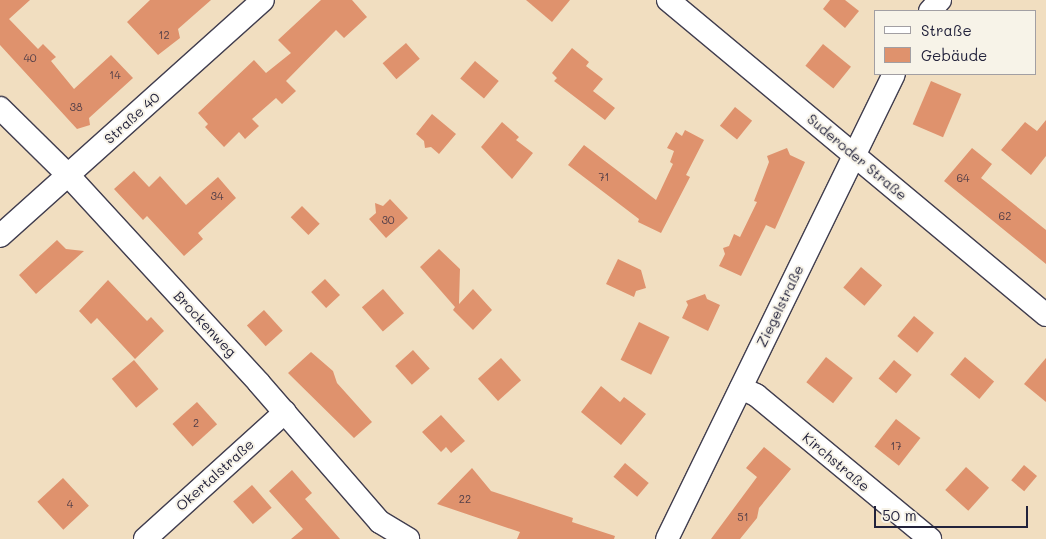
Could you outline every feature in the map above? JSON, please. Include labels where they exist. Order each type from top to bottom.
[{"type":"street","name":"Straße 40","points":[[0,236],[263,0]]},
{"type":"street","name":"Suderoder Straße","points":[[668,0],[1046,315]]},
{"type":"street","points":[[931,10],[940,0]]},
{"type":"street","name":"Ziegelstraße","points":[[667,539],[894,75]]},
{"type":"street","name":"Brockenweg","points":[[0,108],[68,175],[285,412],[380,522],[408,539]]},
{"type":"street","name":"Kirchstraße","points":[[741,388],[756,395],[930,539]]},
{"type":"street","name":"Okertalstraße","points":[[145,539],[285,412]]},
{"type":"building","points":[[0,0],[30,0],[9,19],[38,49],[43,44],[56,57],[51,61],[74,89],[111,55],[133,78],[89,118],[90,125],[77,129],[0,45]]},
{"type":"building","points":[[150,0],[211,0],[178,29],[180,38],[158,55],[127,22]]},
{"type":"building","points":[[321,0],[352,0],[367,17],[344,38],[336,30],[286,81],[296,91],[282,104],[276,98],[252,119],[259,126],[245,139],[239,132],[224,147],[205,127],[208,124],[198,113],[254,60],[266,73],[291,53],[278,40]]},
{"type":"building","points":[[526,0],[570,0],[552,22]]},
{"type":"building","points":[[830,0],[845,0],[859,11],[845,28],[823,9]]},
{"type":"building","points":[[406,43],[420,59],[396,79],[383,63]]},
{"type":"building","points":[[823,44],[851,67],[833,88],[805,66]]},
{"type":"building","points":[[572,48],[589,62],[586,66],[603,79],[593,91],[615,108],[605,120],[554,81],[557,78],[552,73]]},
{"type":"building","points":[[475,61],[499,81],[484,99],[460,79]]},
{"type":"building","points":[[931,81],[961,94],[943,137],[913,124]]},
{"type":"building","points":[[735,107],[752,121],[737,139],[720,126]]},
{"type":"building","points":[[432,114],[456,134],[439,154],[431,147],[425,148],[424,141],[416,134]]},
{"type":"building","points":[[1046,120],[1046,156],[1031,175],[1001,150],[1025,122],[1037,131]]},
{"type":"building","points":[[502,122],[519,137],[516,140],[533,153],[512,179],[481,147]]},
{"type":"building","points":[[685,130],[704,140],[686,175],[690,177],[661,233],[638,222],[639,219],[568,165],[584,145],[656,200],[673,164],[670,162],[674,151],[667,148],[676,132],[682,136]]},
{"type":"building","points":[[787,148],[790,155],[805,162],[775,229],[766,225],[741,276],[719,266],[725,254],[723,248],[729,246],[734,234],[740,237],[757,202],[754,201],[769,162],[767,156]]},
{"type":"building","points":[[972,148],[992,164],[981,178],[1046,230],[1046,264],[944,181]]},
{"type":"building","points":[[134,171],[149,187],[160,176],[186,205],[218,177],[236,198],[198,233],[203,239],[184,256],[147,216],[143,220],[114,189]]},
{"type":"building","points":[[390,199],[408,218],[386,238],[369,219],[376,213],[375,203],[383,206]]},
{"type":"building","points":[[302,206],[320,224],[308,235],[291,217]]},
{"type":"building","points":[[57,240],[66,249],[84,251],[36,294],[19,275]]},
{"type":"building","points":[[439,249],[460,269],[459,304],[473,289],[492,310],[473,330],[453,310],[455,307],[420,267]]},
{"type":"building","points":[[618,259],[641,270],[646,288],[636,291],[634,297],[606,284]]},
{"type":"building","points":[[861,267],[882,285],[864,306],[843,287]]},
{"type":"building","points":[[325,279],[340,295],[326,308],[311,292]]},
{"type":"building","points":[[108,280],[147,321],[151,317],[164,331],[135,359],[97,318],[91,324],[79,311]]},
{"type":"building","points":[[383,289],[404,313],[383,332],[362,307]]},
{"type":"building","points":[[705,294],[707,299],[720,305],[708,331],[682,318],[688,305],[686,301]]},
{"type":"building","points":[[264,310],[283,331],[266,346],[247,325]]},
{"type":"building","points":[[914,316],[934,333],[917,353],[897,336]]},
{"type":"building","points":[[639,322],[670,337],[651,375],[621,360]]},
{"type":"building","points":[[413,350],[430,369],[412,385],[395,366]]},
{"type":"building","points":[[311,352],[333,371],[337,383],[372,422],[354,438],[288,373]]},
{"type":"building","points":[[826,357],[853,378],[833,403],[806,382]]},
{"type":"building","points":[[965,357],[994,381],[979,399],[950,375]]},
{"type":"building","points":[[501,358],[521,380],[498,401],[478,379]]},
{"type":"building","points":[[1046,358],[1046,402],[1024,384]]},
{"type":"building","points":[[134,360],[158,389],[136,408],[112,379]]},
{"type":"building","points":[[894,360],[912,375],[896,393],[879,378]]},
{"type":"building","points":[[601,386],[620,402],[624,397],[646,414],[621,445],[581,412]]},
{"type":"building","points":[[197,402],[217,424],[193,446],[172,424]]},
{"type":"building","points":[[441,415],[465,441],[451,453],[446,447],[441,452],[422,432]]},
{"type":"building","points":[[896,419],[920,438],[899,466],[874,447]]},
{"type":"building","points":[[764,447],[791,469],[759,508],[757,518],[740,539],[711,539],[757,477],[746,468]]},
{"type":"building","points":[[625,463],[649,483],[637,497],[613,477]]},
{"type":"building","points":[[1024,465],[1037,476],[1024,491],[1011,480]]},
{"type":"building","points":[[966,467],[989,488],[968,511],[945,490]]},
{"type":"building","points":[[472,468],[491,491],[573,518],[572,522],[615,536],[614,539],[517,539],[520,532],[437,504]]},
{"type":"building","points":[[292,470],[312,493],[305,499],[340,539],[291,539],[303,529],[269,491]]},
{"type":"building","points":[[63,478],[89,506],[63,530],[37,502]]},
{"type":"building","points":[[252,485],[272,508],[253,524],[233,501]]}]
